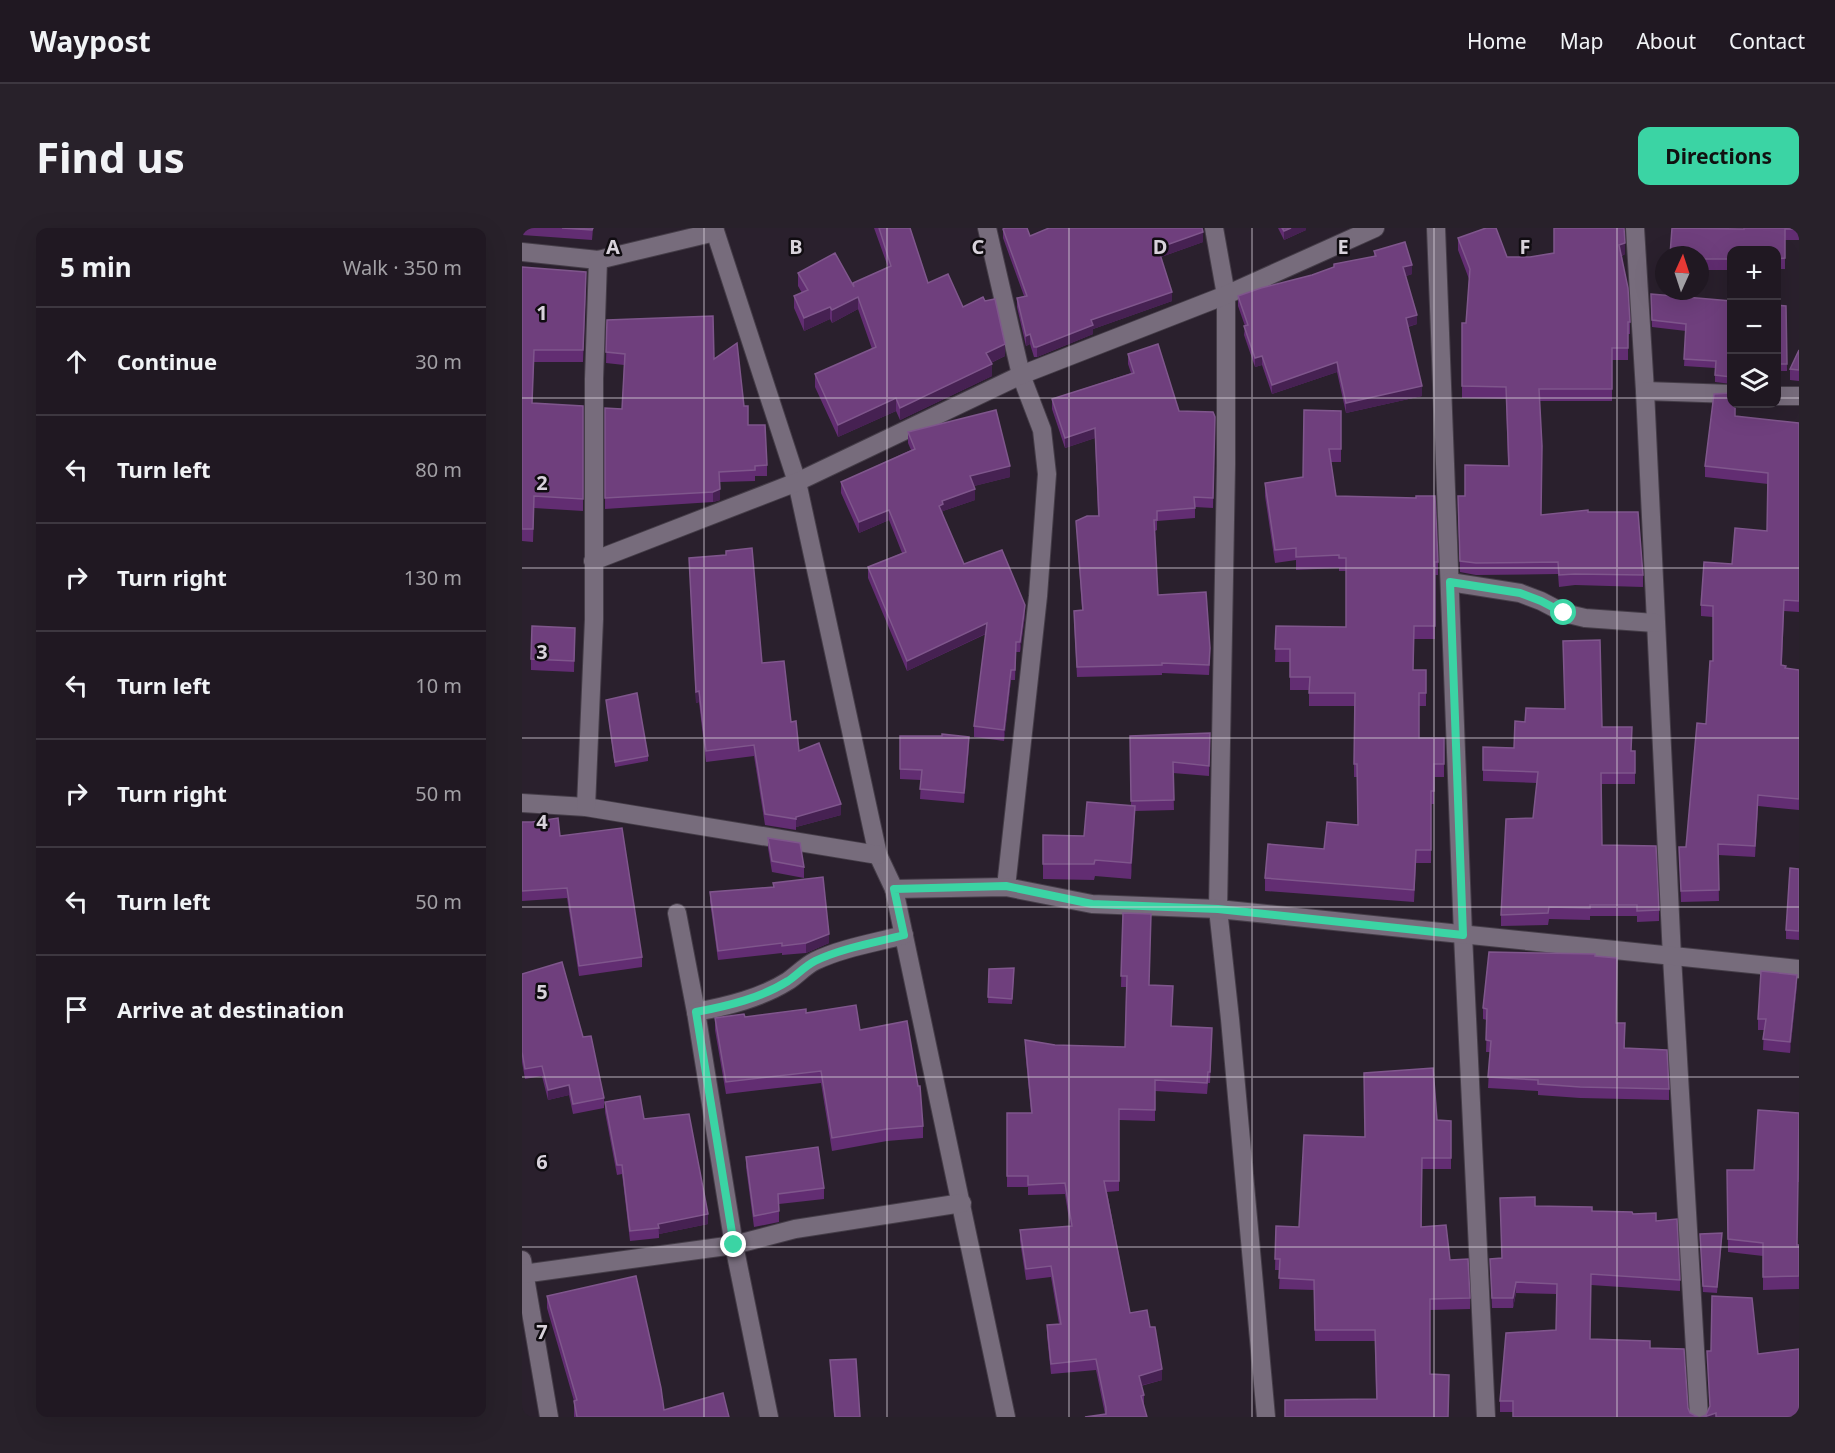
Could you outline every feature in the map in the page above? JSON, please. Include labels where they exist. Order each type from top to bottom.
[{"type":"street","points":[[987,228],[1021,375],[1042,430],[1047,474],[1038,596],[1006,886]]},
{"type":"street","points":[[1214,228],[1226,294],[1226,454],[1218,909],[1266,1417]]},
{"type":"street","points":[[593,561],[797,482],[1021,375],[1226,294],[1375,228]]},
{"type":"street","points":[[1436,228],[1463,935],[1486,1417]]},
{"type":"street","points":[[1635,228],[1646,391],[1672,957],[1699,1417]]},
{"type":"street","points":[[522,252],[598,260],[715,230],[797,482],[878,855],[894,889],[1006,1417]]},
{"type":"street","points":[[586,807],[594,619],[594,379],[598,260]]},
{"type":"street","points":[[1646,391],[1727,394]]},
{"type":"street","points":[[1781,396],[1799,396]]},
{"type":"street","points":[[1450,582],[1520,593],[1564,613],[1585,618],[1655,623]]},
{"type":"street","points":[[522,803],[586,807],[878,855]]},
{"type":"street","points":[[894,889],[1006,886],[1092,904],[1218,909],[1799,969]]},
{"type":"street","points":[[676,914],[696,1012],[734,1245],[769,1417]]},
{"type":"street","points":[[696,1012],[731,1005],[765,992],[788,981],[813,962],[844,950],[904,935]]},
{"type":"street","points":[[549,1417],[523,1269],[734,1245],[795,1229],[962,1203]]},
{"type":"building","points":[[562,228],[593,228],[592,230]]},
{"type":"building","points":[[879,228],[910,228],[928,283],[948,274],[963,307],[983,297],[985,301],[995,299],[1005,344],[986,353],[992,364],[900,408],[896,398],[838,425],[815,374],[876,347],[858,297],[832,310],[830,307],[804,318],[794,296],[808,290],[798,273],[835,253],[854,287],[853,283],[891,266]]},
{"type":"building","points":[[1027,228],[1030,236],[1049,228],[1202,228],[1203,232],[1158,248],[1172,292],[1091,320],[1093,325],[1034,347],[1030,334],[1026,336],[1017,298],[1027,296],[1003,229]]},
{"type":"building","points":[[1486,228],[1496,228],[1507,257],[1530,257],[1554,253],[1554,228],[1624,228],[1625,243],[1619,245],[1628,288],[1630,322],[1628,322],[1628,348],[1612,348],[1612,389],[1539,389],[1542,446],[1541,515],[1588,510],[1588,512],[1638,512],[1643,575],[1559,575],[1558,562],[1476,563],[1460,561],[1458,496],[1465,496],[1465,465],[1509,466],[1506,387],[1462,386],[1462,323],[1466,323],[1470,269],[1458,238]]},
{"type":"building","points":[[1672,228],[1799,228],[1785,229],[1785,258],[1781,258],[1781,246],[1727,246],[1727,259],[1709,259],[1709,246],[1671,246]]},
{"type":"building","points":[[1405,242],[1412,265],[1403,267],[1417,315],[1406,318],[1422,386],[1346,403],[1337,362],[1272,385],[1262,356],[1255,358],[1244,326],[1248,325],[1238,296],[1312,275],[1334,267],[1334,264],[1376,256],[1374,251]]},
{"type":"building","points":[[522,267],[586,272],[583,350],[534,350],[532,403],[583,406],[583,499],[534,496],[533,529],[522,529]]},
{"type":"building","points":[[1651,294],[1655,294],[1655,300],[1727,301],[1727,376],[1715,375],[1716,361],[1684,359],[1686,324],[1652,320]]},
{"type":"building","points":[[1781,306],[1786,306],[1787,364],[1781,364]]},
{"type":"building","points":[[713,316],[714,359],[737,343],[744,406],[748,406],[748,425],[765,425],[767,465],[755,466],[755,470],[719,472],[720,489],[713,492],[605,498],[605,408],[622,409],[625,354],[606,352],[607,320]]},
{"type":"building","points":[[1158,344],[1179,411],[1213,412],[1215,417],[1213,498],[1194,497],[1195,508],[1157,511],[1157,520],[1154,520],[1158,595],[1206,592],[1209,665],[1162,663],[1162,665],[1077,667],[1074,611],[1083,610],[1076,521],[1087,516],[1099,516],[1095,428],[1065,438],[1052,399],[1134,373],[1128,354]]},
{"type":"building","points":[[1799,350],[1799,370],[1790,369]]},
{"type":"building","points":[[1727,393],[1727,408],[1735,408],[1735,416],[1799,423],[1799,601],[1784,600],[1781,665],[1786,666],[1785,668],[1799,670],[1799,799],[1758,795],[1755,846],[1718,844],[1719,890],[1681,891],[1679,847],[1686,847],[1697,723],[1706,724],[1710,661],[1713,661],[1713,606],[1701,605],[1704,562],[1732,564],[1735,528],[1767,531],[1768,473],[1705,466],[1714,394]]},
{"type":"building","points":[[996,410],[1010,466],[970,476],[975,489],[942,501],[943,504],[939,506],[964,564],[1002,550],[1025,605],[1020,642],[1016,642],[1015,670],[1011,670],[1004,730],[974,726],[987,623],[907,661],[868,567],[906,552],[889,510],[859,522],[841,482],[915,449],[908,432]]},
{"type":"building","points":[[1304,410],[1341,411],[1341,449],[1329,449],[1336,496],[1416,498],[1416,496],[1435,496],[1438,562],[1435,562],[1435,626],[1414,626],[1413,670],[1426,670],[1426,693],[1419,693],[1419,738],[1444,738],[1444,764],[1434,764],[1434,791],[1431,791],[1431,850],[1416,850],[1414,890],[1265,878],[1268,844],[1324,849],[1327,822],[1358,825],[1357,764],[1354,764],[1355,693],[1309,693],[1310,677],[1290,677],[1290,649],[1275,649],[1276,626],[1346,627],[1346,558],[1339,558],[1339,555],[1296,557],[1296,548],[1275,550],[1265,483],[1303,477]]},
{"type":"building","points":[[752,548],[762,663],[784,661],[791,722],[796,721],[799,751],[819,743],[841,804],[796,817],[796,819],[765,814],[754,745],[706,751],[699,691],[696,692],[689,558],[726,555],[726,551]]},
{"type":"building","points":[[532,626],[575,628],[574,661],[531,659]]},
{"type":"building","points":[[1600,640],[1602,727],[1632,727],[1631,751],[1635,751],[1635,773],[1601,773],[1602,845],[1656,846],[1659,910],[1637,911],[1637,905],[1590,905],[1590,908],[1549,907],[1548,913],[1501,915],[1506,819],[1533,818],[1538,772],[1483,770],[1483,747],[1514,748],[1515,721],[1525,722],[1526,708],[1565,709],[1563,641]]},
{"type":"building","points":[[637,693],[648,756],[615,762],[606,700]]},
{"type":"building","points":[[1210,733],[1209,766],[1173,762],[1174,800],[1131,801],[1130,736]]},
{"type":"building","points":[[942,734],[969,737],[964,793],[920,789],[922,770],[900,769],[900,736],[942,736]]},
{"type":"building","points":[[1087,802],[1135,806],[1131,863],[1095,860],[1094,864],[1043,864],[1043,835],[1084,836]]},
{"type":"building","points":[[558,818],[560,836],[622,828],[642,957],[579,966],[567,888],[522,891],[522,822]]},
{"type":"building","points":[[768,838],[800,843],[804,867],[772,861]]},
{"type":"building","points":[[1790,868],[1799,869],[1799,931],[1786,930]]},
{"type":"building","points":[[823,877],[829,934],[806,943],[782,946],[782,943],[718,951],[710,892],[774,887],[773,883]]},
{"type":"building","points":[[1123,913],[1151,914],[1149,985],[1173,986],[1171,1026],[1212,1028],[1210,1072],[1208,1072],[1207,1083],[1155,1080],[1155,1110],[1119,1109],[1119,1181],[1104,1181],[1130,1313],[1147,1310],[1150,1327],[1155,1327],[1162,1369],[1139,1376],[1144,1395],[1141,1396],[1147,1417],[1085,1417],[1106,1414],[1096,1359],[1051,1364],[1047,1325],[1061,1324],[1051,1266],[1026,1269],[1020,1230],[1072,1226],[1065,1183],[1028,1185],[1028,1176],[1007,1176],[1007,1113],[1032,1113],[1025,1040],[1055,1045],[1125,1047],[1127,976],[1121,976]]},
{"type":"building","points":[[1489,952],[1595,954],[1595,956],[1617,958],[1616,1023],[1625,1023],[1624,1048],[1667,1050],[1669,1089],[1580,1087],[1538,1084],[1538,1080],[1488,1077],[1491,1041],[1486,1040],[1487,1009],[1483,1008]]},
{"type":"building","points":[[562,962],[583,1037],[591,1036],[604,1098],[573,1104],[569,1085],[548,1090],[542,1066],[525,1069],[522,1052],[522,974]]},
{"type":"building","points":[[1014,968],[1012,999],[988,997],[989,969]]},
{"type":"building","points":[[1761,971],[1797,975],[1790,1042],[1763,1039],[1766,1019],[1758,1019]]},
{"type":"building","points":[[856,1005],[860,1030],[907,1021],[918,1086],[920,1086],[923,1126],[832,1138],[821,1071],[726,1082],[715,1018],[744,1014],[745,1017],[806,1009],[806,1013]]},
{"type":"building","points":[[1433,1068],[1437,1120],[1451,1121],[1451,1158],[1422,1158],[1421,1227],[1446,1225],[1450,1260],[1468,1259],[1470,1298],[1430,1299],[1430,1374],[1449,1375],[1448,1417],[1285,1417],[1285,1400],[1377,1399],[1375,1330],[1315,1330],[1314,1280],[1279,1278],[1280,1259],[1275,1259],[1276,1226],[1299,1227],[1304,1135],[1365,1137],[1364,1073]]},
{"type":"building","points":[[640,1096],[644,1119],[689,1114],[708,1214],[658,1224],[659,1228],[630,1231],[622,1165],[617,1165],[605,1102]]},
{"type":"building","points":[[1758,1110],[1799,1113],[1797,1245],[1799,1245],[1799,1276],[1763,1277],[1763,1243],[1728,1239],[1727,1170],[1754,1170]]},
{"type":"building","points":[[818,1147],[824,1188],[778,1194],[779,1211],[754,1216],[746,1157]]},
{"type":"building","points":[[1535,1197],[1535,1206],[1592,1207],[1592,1211],[1656,1213],[1656,1221],[1677,1219],[1680,1280],[1591,1274],[1590,1339],[1650,1341],[1650,1348],[1684,1349],[1688,1408],[1690,1413],[1698,1417],[1513,1417],[1513,1401],[1500,1401],[1506,1333],[1556,1330],[1557,1284],[1516,1282],[1513,1298],[1492,1298],[1490,1259],[1502,1258],[1500,1198]]},
{"type":"building","points":[[1722,1233],[1717,1287],[1703,1286],[1700,1234]]},
{"type":"building","points":[[636,1276],[664,1410],[723,1393],[729,1417],[577,1417],[574,1401],[577,1400],[547,1296]]},
{"type":"building","points":[[1712,1296],[1752,1298],[1758,1354],[1799,1349],[1799,1417],[1716,1417],[1716,1413],[1701,1417],[1706,1415],[1710,1406],[1707,1351],[1711,1351]]},
{"type":"building","points":[[856,1359],[860,1417],[835,1417],[830,1360]]},
{"type":"route","points":[[734,1245],[696,1012],[731,1005],[765,992],[788,981],[813,962],[844,950],[904,935],[894,889],[1006,886],[1092,904],[1218,909],[1463,935],[1450,582],[1520,593],[1564,613]]}]
